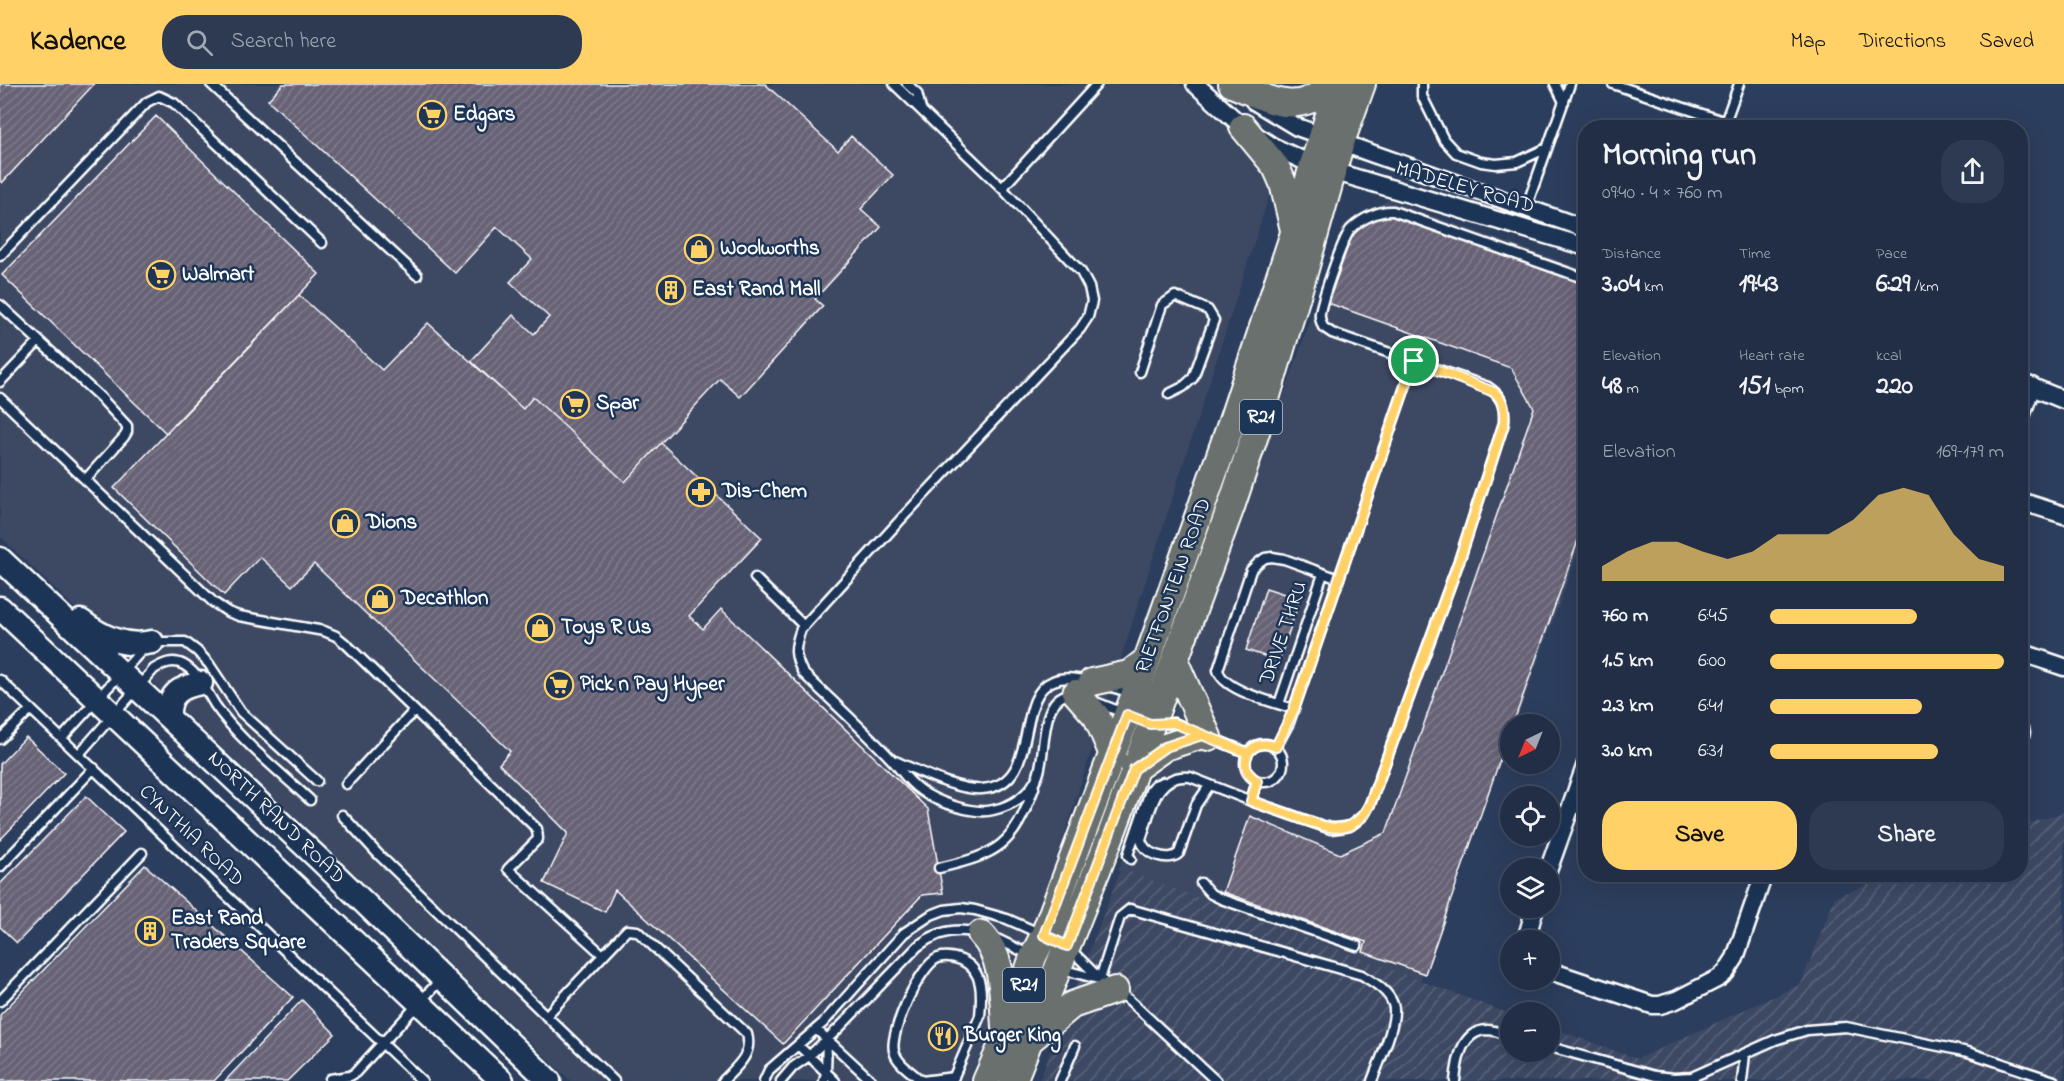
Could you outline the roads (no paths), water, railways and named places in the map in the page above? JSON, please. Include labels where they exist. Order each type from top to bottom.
[{"type":"main road","points":[[1232,84],[1290,105],[1303,104],[1313,99],[1331,84]]},
{"type":"main road","name":"RIETFONTEIN ROAD","points":[[1332,139],[1339,84]]},
{"type":"main road","name":"RIETFONTEIN ROAD","points":[[1013,1081],[1018,1038],[1051,952],[1134,769],[1146,714],[1147,660],[1231,424],[1294,233],[1332,139],[1362,84]]},
{"type":"main road","points":[[1243,127],[1276,167],[1283,183],[1294,233]]},
{"type":"main road","name":"RIETFONTEIN ROAD","points":[[1051,952],[1113,755],[1146,714],[1175,662],[1256,432],[1305,269],[1322,168]]},
{"type":"main road","points":[[8,567],[93,631],[136,645],[152,642]]},
{"type":"main road","name":"NORTH RAND ROAD","points":[[8,567],[169,716],[549,1081]]},
{"type":"main road","name":"NORTH RAND ROAD","points":[[0,608],[502,1081]]},
{"type":"main road","points":[[1113,755],[1084,688],[1129,674],[1147,660]]},
{"type":"main road","points":[[1134,769],[1165,747],[1205,736],[1175,662]]},
{"type":"main road","points":[[169,716],[168,705],[177,692],[182,688],[201,683]]},
{"type":"main road","points":[[981,934],[993,953],[1018,1038],[1108,985]]},
{"type":"main road","name":"RIETFONTEIN ROAD","points":[[986,1081],[1018,1038]]},
{"type":"street","name":"MADELEY ROAD","points":[[1195,84],[1243,127],[1272,146],[1322,168],[1578,245]]},
{"type":"street","name":"MADELEY ROAD","points":[[1232,84],[1269,111],[1297,127],[1578,226]]},
{"type":"street","points":[[2028,389],[2064,401]]},
{"type":"street","points":[[2028,504],[2064,515]]},
{"type":"street","points":[[2028,655],[2064,667]]},
{"type":"street","points":[[1553,858],[1578,786]]},
{"type":"street","points":[[1560,974],[1652,1005],[1676,1000],[1719,978],[1731,965],[1761,882]]},
{"type":"lane","points":[[211,84],[417,274]]},
{"type":"lane","points":[[894,84],[1002,188],[1081,272],[1089,286],[1092,301],[1088,317],[1080,329],[804,626],[796,643],[796,659],[803,674],[922,792],[966,810],[981,812],[1017,801],[1028,792],[1038,776]]},
{"type":"lane","points":[[907,84],[917,93],[921,109]]},
{"type":"lane","points":[[1002,188],[1097,84]]},
{"type":"lane","points":[[1422,84],[1422,96],[1444,140],[1456,153],[1481,162],[1496,164],[1517,162],[1547,148]]},
{"type":"lane","points":[[1555,84],[1564,102]]},
{"type":"lane","points":[[1526,208],[1570,84]]},
{"type":"lane","points":[[1614,84],[1711,120]]},
{"type":"lane","points":[[1726,120],[1739,84]]},
{"type":"lane","points":[[0,256],[147,102],[159,96],[174,102],[322,243]]},
{"type":"lane","points":[[1209,786],[1196,805],[1179,853],[1175,857],[1168,858],[1144,848],[1141,839],[1160,788],[1172,778],[1182,776],[1331,829],[1350,826],[1364,815],[1460,558],[1504,423],[1505,412],[1502,400],[1494,392],[1332,333],[1323,327],[1320,315],[1347,234],[1360,222],[1382,211],[1393,211],[1578,276]]},
{"type":"lane","points":[[1140,372],[1162,305],[1167,300],[1175,296],[1208,310],[1214,316],[1214,320],[1193,378],[1183,387],[1168,394]]},
{"type":"lane","points":[[0,305],[101,398],[127,426],[124,437],[86,479]]},
{"type":"lane","points":[[0,382],[39,341]]},
{"type":"lane","points":[[1276,747],[1294,709],[1414,361]]},
{"type":"lane","points":[[0,398],[213,602],[228,612],[240,616],[300,626],[336,636],[537,829],[538,839],[508,869],[603,955]]},
{"type":"lane","points":[[1294,709],[1233,687],[1223,680],[1218,670],[1224,647],[1251,570],[1265,558],[1284,559],[1339,579]]},
{"type":"lane","name":"DRIVE THRU","points":[[1279,704],[1323,574]]},
{"type":"lane","points":[[755,578],[804,626]]},
{"type":"lane","points":[[62,738],[139,652],[152,642],[184,642],[197,651],[208,664],[241,712],[317,781]]},
{"type":"lane","points":[[79,754],[154,669],[171,662],[183,664],[201,683],[228,724],[310,800]]},
{"type":"lane","points":[[891,759],[950,784],[980,790],[994,787],[1012,776],[1023,750],[1035,701],[1047,685],[1054,681],[1071,678],[1084,688],[1248,753]]},
{"type":"lane","name":"CYNTHIA ROAD","points":[[0,680],[422,1081]]},
{"type":"lane","points":[[939,868],[973,860],[992,851],[1005,842],[1024,816],[1038,776],[1048,713],[1061,696],[1084,688],[1146,714]]},
{"type":"lane","points":[[0,739],[31,709]]},
{"type":"lane","points":[[346,784],[414,711]]},
{"type":"lane","points":[[1258,744],[1276,747],[1281,752],[1284,764],[1280,775],[1270,782],[1257,781],[1251,777],[1245,765],[1248,753],[1258,744]]},
{"type":"lane","points":[[0,867],[94,768]]},
{"type":"lane","points":[[1251,801],[1257,781]]},
{"type":"lane","points":[[1131,860],[1129,852],[1150,791],[1155,786],[1166,782]]},
{"type":"lane","points":[[342,815],[378,854],[614,1081]]},
{"type":"lane","points":[[0,1001],[142,853]]},
{"type":"lane","points":[[1201,883],[1211,894],[1221,899],[1357,946]]},
{"type":"lane","points":[[764,1081],[769,1070],[817,1029],[904,933],[931,915],[944,910],[961,908],[1007,919],[1051,952],[1108,985],[1128,999],[1216,1081]]},
{"type":"lane","points":[[1108,985],[1120,917],[1130,909],[1362,975],[1389,997],[1394,1012],[1372,1081]]},
{"type":"lane","points":[[546,1016],[627,930],[637,931],[743,1029],[749,1041],[746,1057],[723,1081]]},
{"type":"lane","points":[[781,1081],[793,1067],[810,1056],[918,946],[950,930],[966,930],[1051,952],[1108,985]]},
{"type":"lane","points":[[953,957],[972,967],[979,979],[980,1016],[953,1079],[922,1081],[896,1057],[892,1044],[894,1035],[924,971],[938,958],[953,957]]},
{"type":"lane","points":[[330,1078],[350,1076],[442,977]]},
{"type":"lane","points":[[1560,1050],[1655,1076],[1692,1077],[1775,1040],[1807,1030],[1846,1027],[1968,1052],[2054,1081]]},
{"type":"lane","points":[[817,1029],[872,1081]]},
{"type":"lane","points":[[1455,1081],[1456,1062],[1460,1049],[1470,1037],[1488,1030],[1500,1033]]},
{"type":"lane","points":[[825,1077],[827,1039]]},
{"type":"lane","points":[[799,1046],[810,1056],[825,1077],[835,1081]]},
{"type":"lane","points":[[1060,1081],[1075,1046]]},
{"type":"lane","points":[[1742,1081],[1745,1054]]},
{"type":"place","name":"Edgars","points":[[432,115]]},
{"type":"place","name":"Woolworths","points":[[699,249]]},
{"type":"place","name":"Walmart","points":[[161,275]]},
{"type":"place","name":"East Rand Mall","points":[[671,290]]},
{"type":"place","name":"Spar","points":[[575,404]]},
{"type":"place","name":"Dis-Chem","points":[[701,492]]},
{"type":"place","name":"Dions","points":[[345,523]]},
{"type":"place","name":"Decathlon","points":[[380,599]]},
{"type":"place","name":"Toys R Us","points":[[540,628]]},
{"type":"place","name":"Pick n Pay Hyper","points":[[559,685]]},
{"type":"place","name":"East Rand Traders Square","points":[[150,931]]},
{"type":"place","name":"Burger King","points":[[943,1036]]}]
